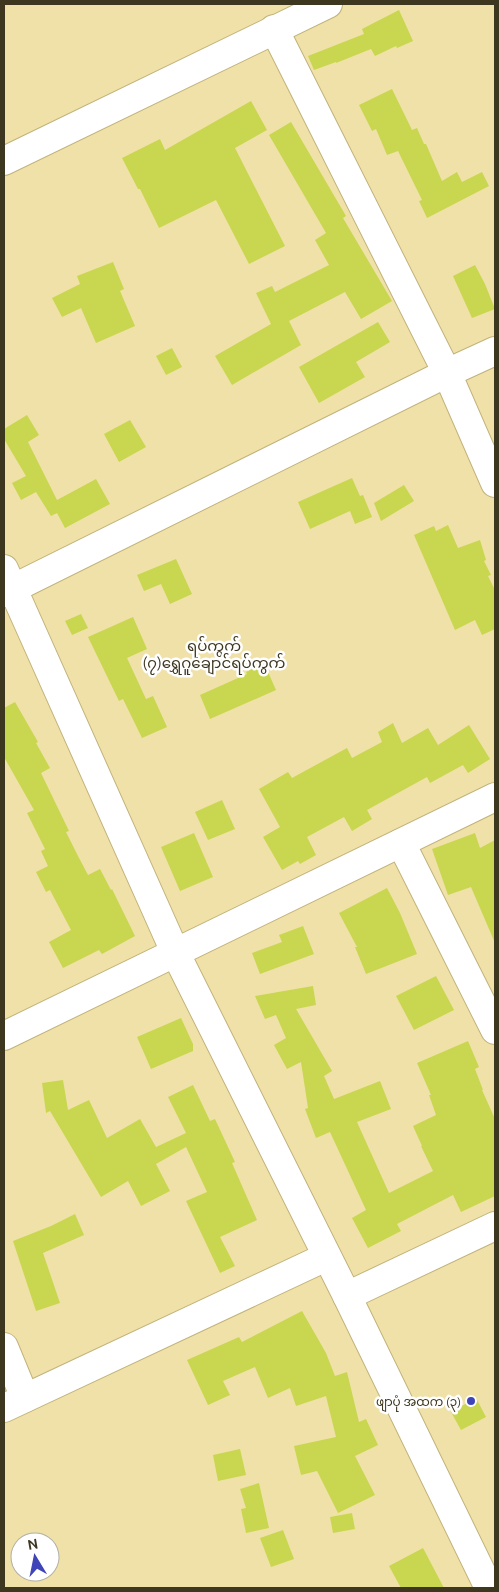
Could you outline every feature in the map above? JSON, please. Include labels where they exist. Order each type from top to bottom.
[{"type":"street","points":[[4,160],[328,4]]},
{"type":"street","points":[[274,30],[447,373],[495,483]]},
{"type":"street","points":[[489,1588],[347,1296],[175,952],[7,584],[495,351]]},
{"type":"street","points":[[4,1036],[495,797]]},
{"type":"street","points":[[400,843],[495,1030]]},
{"type":"street","points":[[347,1296],[495,1226]]},
{"type":"street","points":[[4,1347],[14,1403],[326,1257]]},
{"type":"building","points":[[399,10],[413,41],[397,48],[396,46],[375,56],[371,49],[314,70],[308,56],[364,34],[362,29]]},
{"type":"building","points":[[392,89],[412,130],[417,128],[424,144],[426,144],[442,181],[457,172],[462,182],[482,172],[489,186],[427,218],[419,201],[422,200],[398,151],[387,155],[376,129],[372,131],[359,105]]},
{"type":"building","points":[[251,101],[267,130],[235,148],[285,246],[249,264],[216,200],[159,228],[122,158],[160,139],[165,150]]},
{"type":"building","points":[[291,122],[346,216],[343,218],[392,301],[361,319],[345,292],[289,321],[301,345],[232,385],[215,356],[271,324],[256,293],[272,286],[275,292],[329,265],[315,240],[326,233],[269,135]]},
{"type":"building","points":[[113,262],[124,289],[120,291],[135,326],[96,343],[81,308],[62,317],[52,298],[80,284],[77,276]]},
{"type":"building","points":[[475,265],[495,309],[472,318],[453,276]]},
{"type":"building","points":[[378,322],[390,342],[356,362],[365,377],[319,403],[299,367]]},
{"type":"building","points":[[172,348],[182,367],[166,375],[156,356]]},
{"type":"building","points":[[27,415],[39,435],[28,442],[57,500],[96,479],[110,504],[65,528],[57,513],[51,516],[36,492],[21,500],[12,483],[26,476],[4,439],[4,429]]},
{"type":"building","points":[[130,420],[146,447],[119,462],[104,434]]},
{"type":"building","points":[[352,478],[360,496],[363,495],[372,517],[355,524],[350,511],[310,529],[298,502]]},
{"type":"building","points":[[404,485],[414,501],[381,521],[374,503]]},
{"type":"building","points":[[448,525],[458,548],[480,540],[486,560],[484,561],[491,575],[488,576],[495,590],[495,629],[482,635],[475,620],[455,630],[414,535],[434,526],[436,531]]},
{"type":"building","points":[[176,559],[192,594],[170,604],[161,584],[144,591],[137,575]]},
{"type":"building","points":[[81,614],[88,628],[72,635],[65,621]]},
{"type":"building","points":[[133,617],[147,649],[127,658],[146,699],[153,696],[167,727],[142,738],[123,699],[119,701],[88,637]]},
{"type":"building","points":[[264,663],[276,690],[210,719],[200,695],[247,674],[246,672]]},
{"type":"building","points":[[15,702],[38,742],[36,743],[50,768],[41,773],[69,831],[66,832],[78,856],[88,875],[100,869],[135,936],[102,954],[99,950],[63,968],[49,942],[71,930],[50,890],[46,892],[36,872],[48,866],[41,851],[45,849],[27,813],[34,810],[4,757],[4,708]]},
{"type":"building","points":[[393,723],[402,743],[428,728],[438,745],[469,725],[490,759],[468,773],[463,765],[430,783],[427,777],[367,810],[372,819],[352,831],[344,817],[307,837],[316,855],[300,864],[298,861],[282,870],[263,837],[280,827],[259,789],[288,772],[292,778],[347,748],[352,758],[382,742],[378,732]]},
{"type":"building","points":[[222,800],[235,829],[208,840],[195,812]]},
{"type":"building","points":[[194,833],[213,877],[180,891],[161,847]]},
{"type":"building","points":[[475,833],[480,848],[495,840],[495,943],[471,887],[448,895],[432,849]]},
{"type":"building","points":[[387,888],[417,954],[366,974],[355,947],[357,947],[339,913]]},
{"type":"building","points":[[303,926],[314,954],[260,974],[252,953],[282,942],[279,935]]},
{"type":"building","points":[[436,976],[454,1010],[414,1030],[396,996]]},
{"type":"building","points":[[313,986],[316,1005],[296,1009],[332,1071],[324,1076],[334,1099],[380,1081],[391,1109],[357,1122],[389,1193],[433,1171],[413,1126],[436,1115],[429,1095],[431,1095],[417,1063],[468,1041],[479,1067],[475,1069],[482,1090],[495,1119],[495,1196],[461,1212],[453,1195],[397,1224],[401,1231],[368,1248],[352,1218],[366,1210],[330,1132],[316,1138],[305,1109],[308,1108],[301,1062],[287,1069],[274,1045],[286,1038],[276,1015],[265,1019],[255,996]]},
{"type":"building","points":[[181,1018],[193,1044],[193,1051],[151,1069],[137,1037]]},
{"type":"building","points":[[63,1080],[68,1110],[89,1100],[107,1138],[140,1119],[156,1147],[186,1133],[168,1097],[193,1085],[210,1121],[215,1119],[235,1162],[232,1163],[257,1220],[220,1237],[235,1266],[220,1273],[186,1201],[207,1192],[186,1147],[156,1164],[170,1191],[141,1206],[128,1181],[101,1197],[50,1111],[46,1113],[42,1083]]},
{"type":"building","points":[[75,1214],[84,1235],[43,1253],[60,1303],[36,1311],[13,1241]]},
{"type":"building","points":[[302,1311],[326,1353],[335,1376],[347,1372],[359,1422],[366,1419],[378,1445],[355,1456],[375,1495],[338,1513],[317,1471],[301,1475],[294,1446],[336,1437],[326,1396],[296,1406],[290,1388],[268,1398],[255,1367],[223,1381],[230,1395],[208,1405],[187,1360],[239,1337],[242,1342]]},
{"type":"building","points":[[476,1398],[486,1417],[461,1430],[451,1412]]},
{"type":"building","points":[[240,1449],[246,1475],[218,1481],[213,1455]]},
{"type":"building","points":[[259,1483],[269,1528],[246,1533],[241,1509],[246,1508],[240,1489]]},
{"type":"building","points":[[352,1513],[355,1529],[333,1533],[330,1517]]},
{"type":"building","points":[[283,1530],[294,1559],[271,1567],[260,1538]]},
{"type":"building","points":[[423,1548],[444,1588],[401,1588],[389,1566]]},
{"type":"place","name":"ဖျာပုံ အထက (၃)","points":[[471,1401]]},
{"type":"district","name":"ရပ်ကွက် (၇)ရွှေဂူချောင်ရပ်ကွက်","points":[[214,654]]}]
